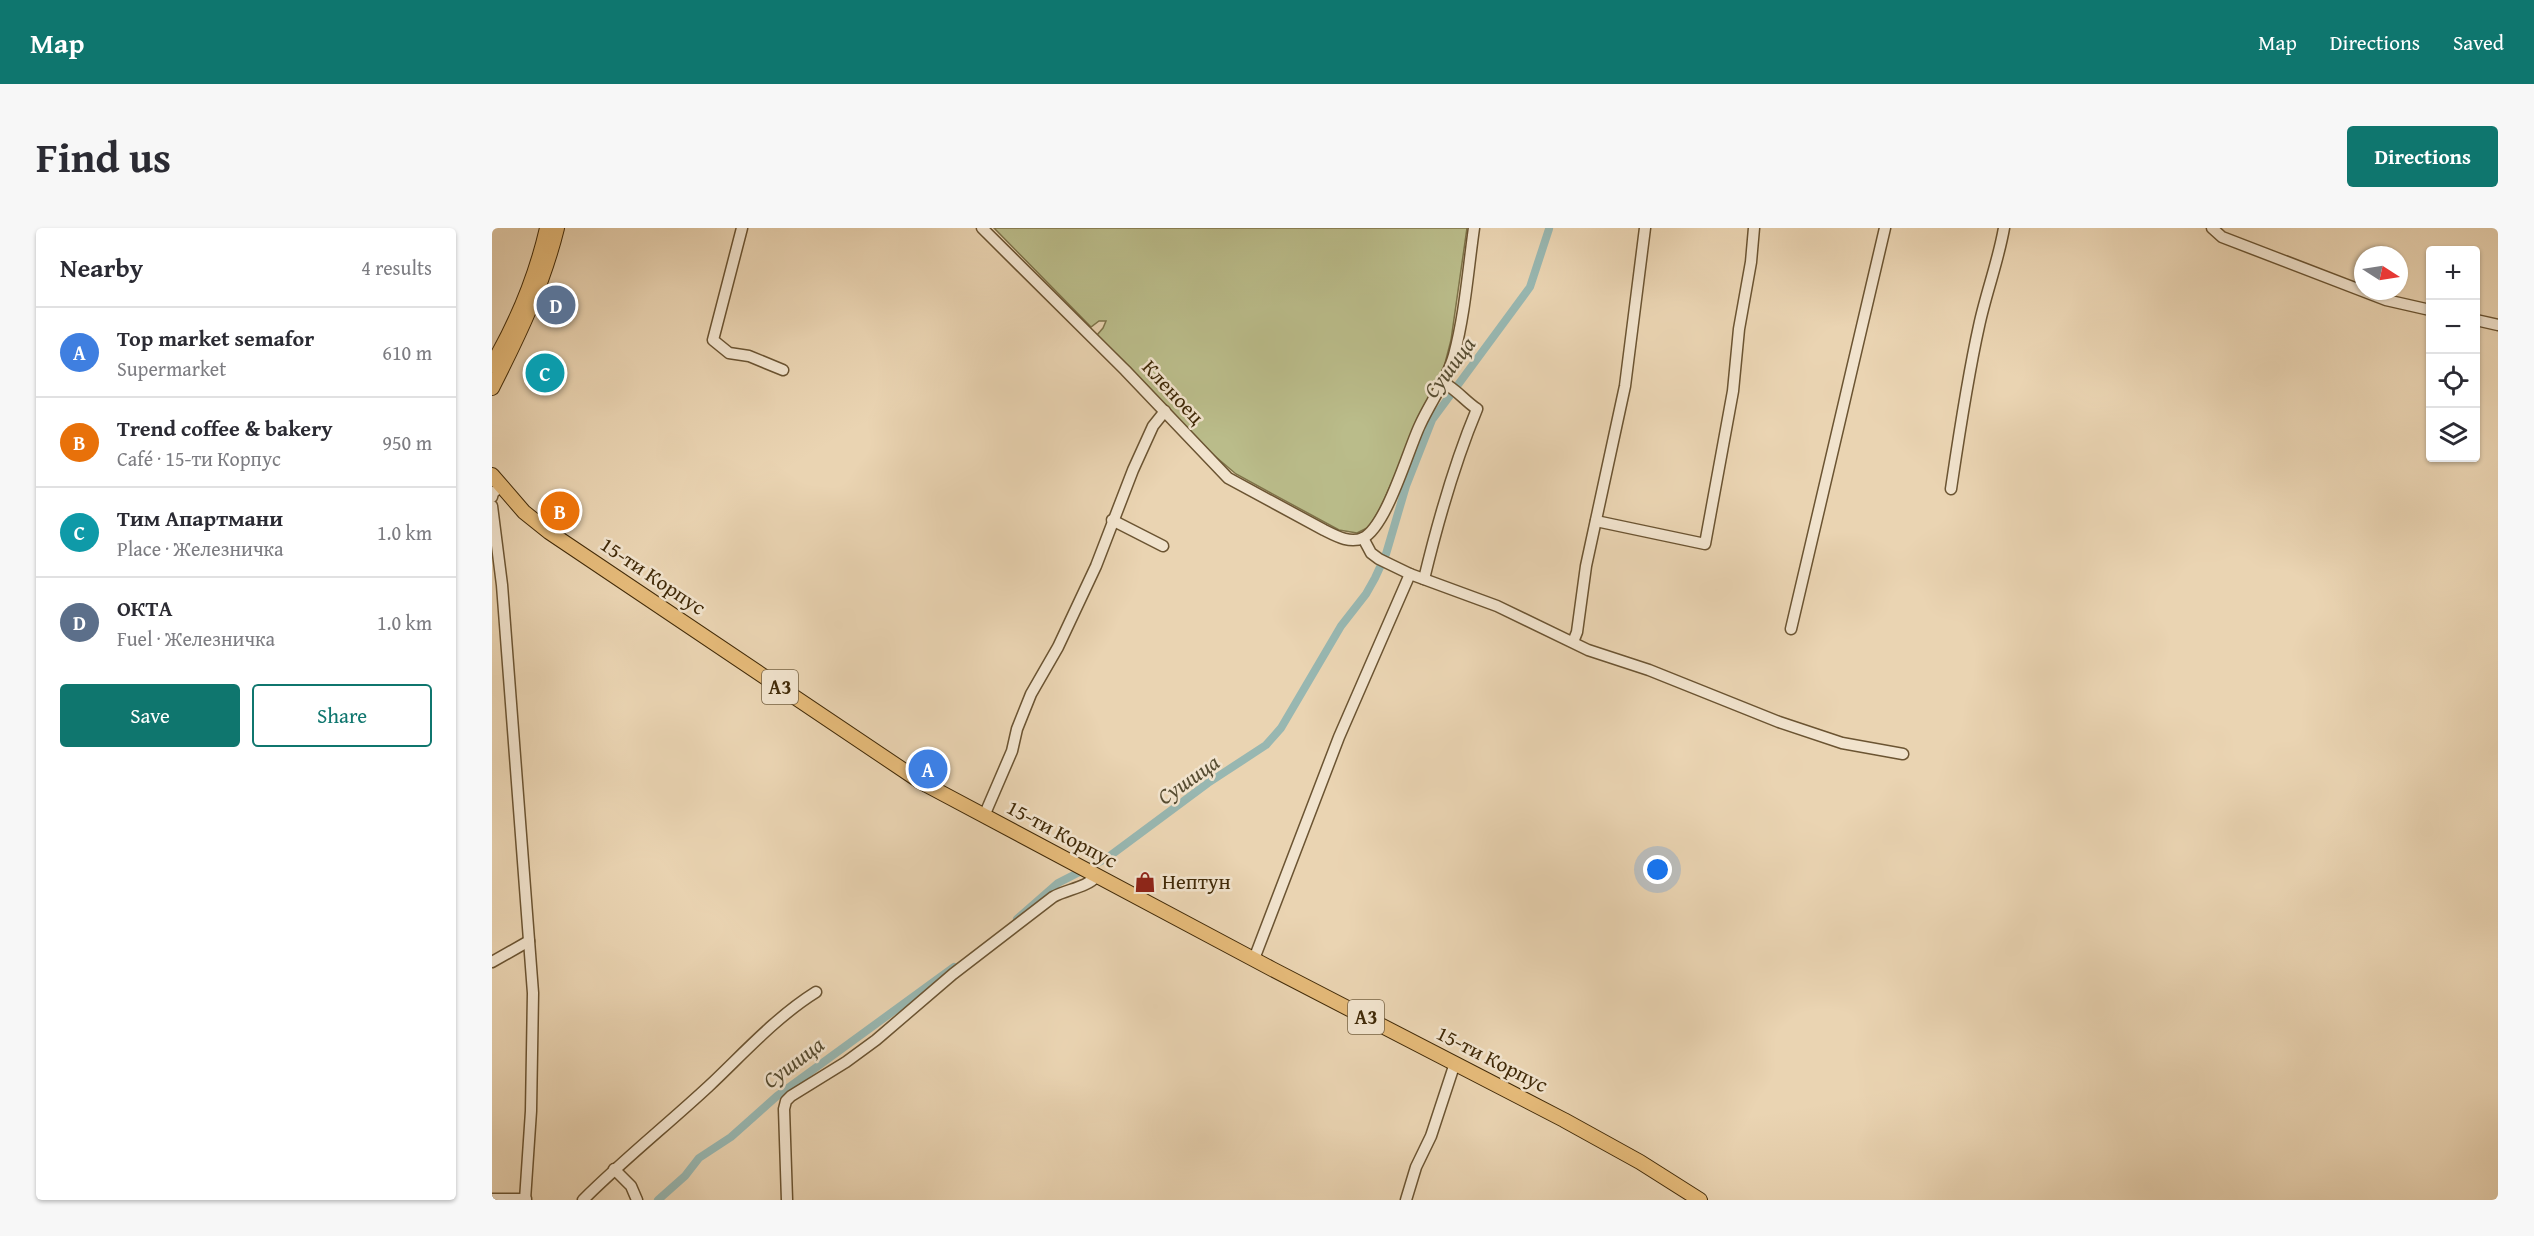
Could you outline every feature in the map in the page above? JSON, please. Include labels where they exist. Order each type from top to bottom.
[{"type":"main road","points":[[492,365],[513,326],[530,286],[547,228]]},
{"type":"main road","points":[[492,388],[538,292],[557,228]]},
{"type":"main road","name":"15-ти Корпус","points":[[492,464],[497,480],[524,512],[549,532],[921,782],[1640,1162],[1700,1200]]},
{"type":"street","points":[[742,228],[713,340],[729,353],[749,356],[783,370]]},
{"type":"street","name":"Кленоец","points":[[982,228],[1165,411],[1210,460],[1238,484],[1340,538],[1353,540],[1363,538]]},
{"type":"street","points":[[1474,228],[1461,325],[1454,357],[1452,388],[1420,424],[1380,520],[1363,538],[1371,553],[1379,559],[1424,579],[1497,606],[1588,650],[1649,670],[1842,744],[1903,754]]},
{"type":"street","points":[[1573,642],[1625,386],[1645,228]]},
{"type":"street","points":[[1596,521],[1705,544],[1733,391],[1754,228]]},
{"type":"street","points":[[1791,629],[1885,228]]},
{"type":"street","points":[[1951,489],[1967,383],[1979,323],[1999,260],[2004,228]]},
{"type":"street","points":[[2212,228],[2222,237],[2386,300],[2426,309]]},
{"type":"street","points":[[2480,321],[2498,325]]},
{"type":"street","points":[[1424,579],[1460,449],[1477,409],[1452,388]]},
{"type":"street","points":[[984,816],[1012,751],[1017,729],[1031,694],[1058,647],[1096,566],[1112,520],[1153,426],[1165,411]]},
{"type":"street","points":[[492,498],[497,480]]},
{"type":"street","points":[[492,506],[502,585],[529,940],[532,1024],[531,1111],[525,1200],[492,1199]]},
{"type":"street","points":[[1112,520],[1162,546]]},
{"type":"street","points":[[1254,959],[1339,737],[1410,573]]},
{"type":"street","points":[[787,1200],[784,1109],[788,1098],[846,1062],[876,1040],[953,974],[1053,897],[1069,889],[1091,883],[1095,874]]},
{"type":"street","points":[[492,962],[529,940]]},
{"type":"street","points":[[582,1200],[796,1006],[816,992]]},
{"type":"street","points":[[1406,1200],[1416,1167],[1431,1136],[1455,1063]]},
{"type":"street","points":[[614,1169],[631,1186],[637,1200]]},
{"type":"green space","points":[[994,228],[1467,228],[1451,340],[1443,371],[1431,392],[1381,507],[1369,527],[1357,533],[1339,530],[1236,474],[1210,452],[1097,335],[1106,321],[1099,321],[1091,327]]},
{"type":"waterway","name":"Сушица","points":[[1017,919],[1058,883],[1107,858],[1208,783],[1266,745],[1281,728],[1341,626],[1366,594],[1375,578],[1386,554],[1406,486],[1432,420],[1530,287],[1549,229]]},
{"type":"waterway","name":"Сушица","points":[[658,1200],[685,1176],[699,1158],[731,1137],[777,1096],[954,967]]},
{"type":"place","name":"ОКТА","points":[[556,305]]},
{"type":"place","name":"Тим Апартмани","points":[[545,373]]},
{"type":"place","name":"Trend coffee & bakery","points":[[560,511]]},
{"type":"place","name":"Top market semafor","points":[[928,769]]},
{"type":"place","name":"Нептун","points":[[1145,882]]}]
